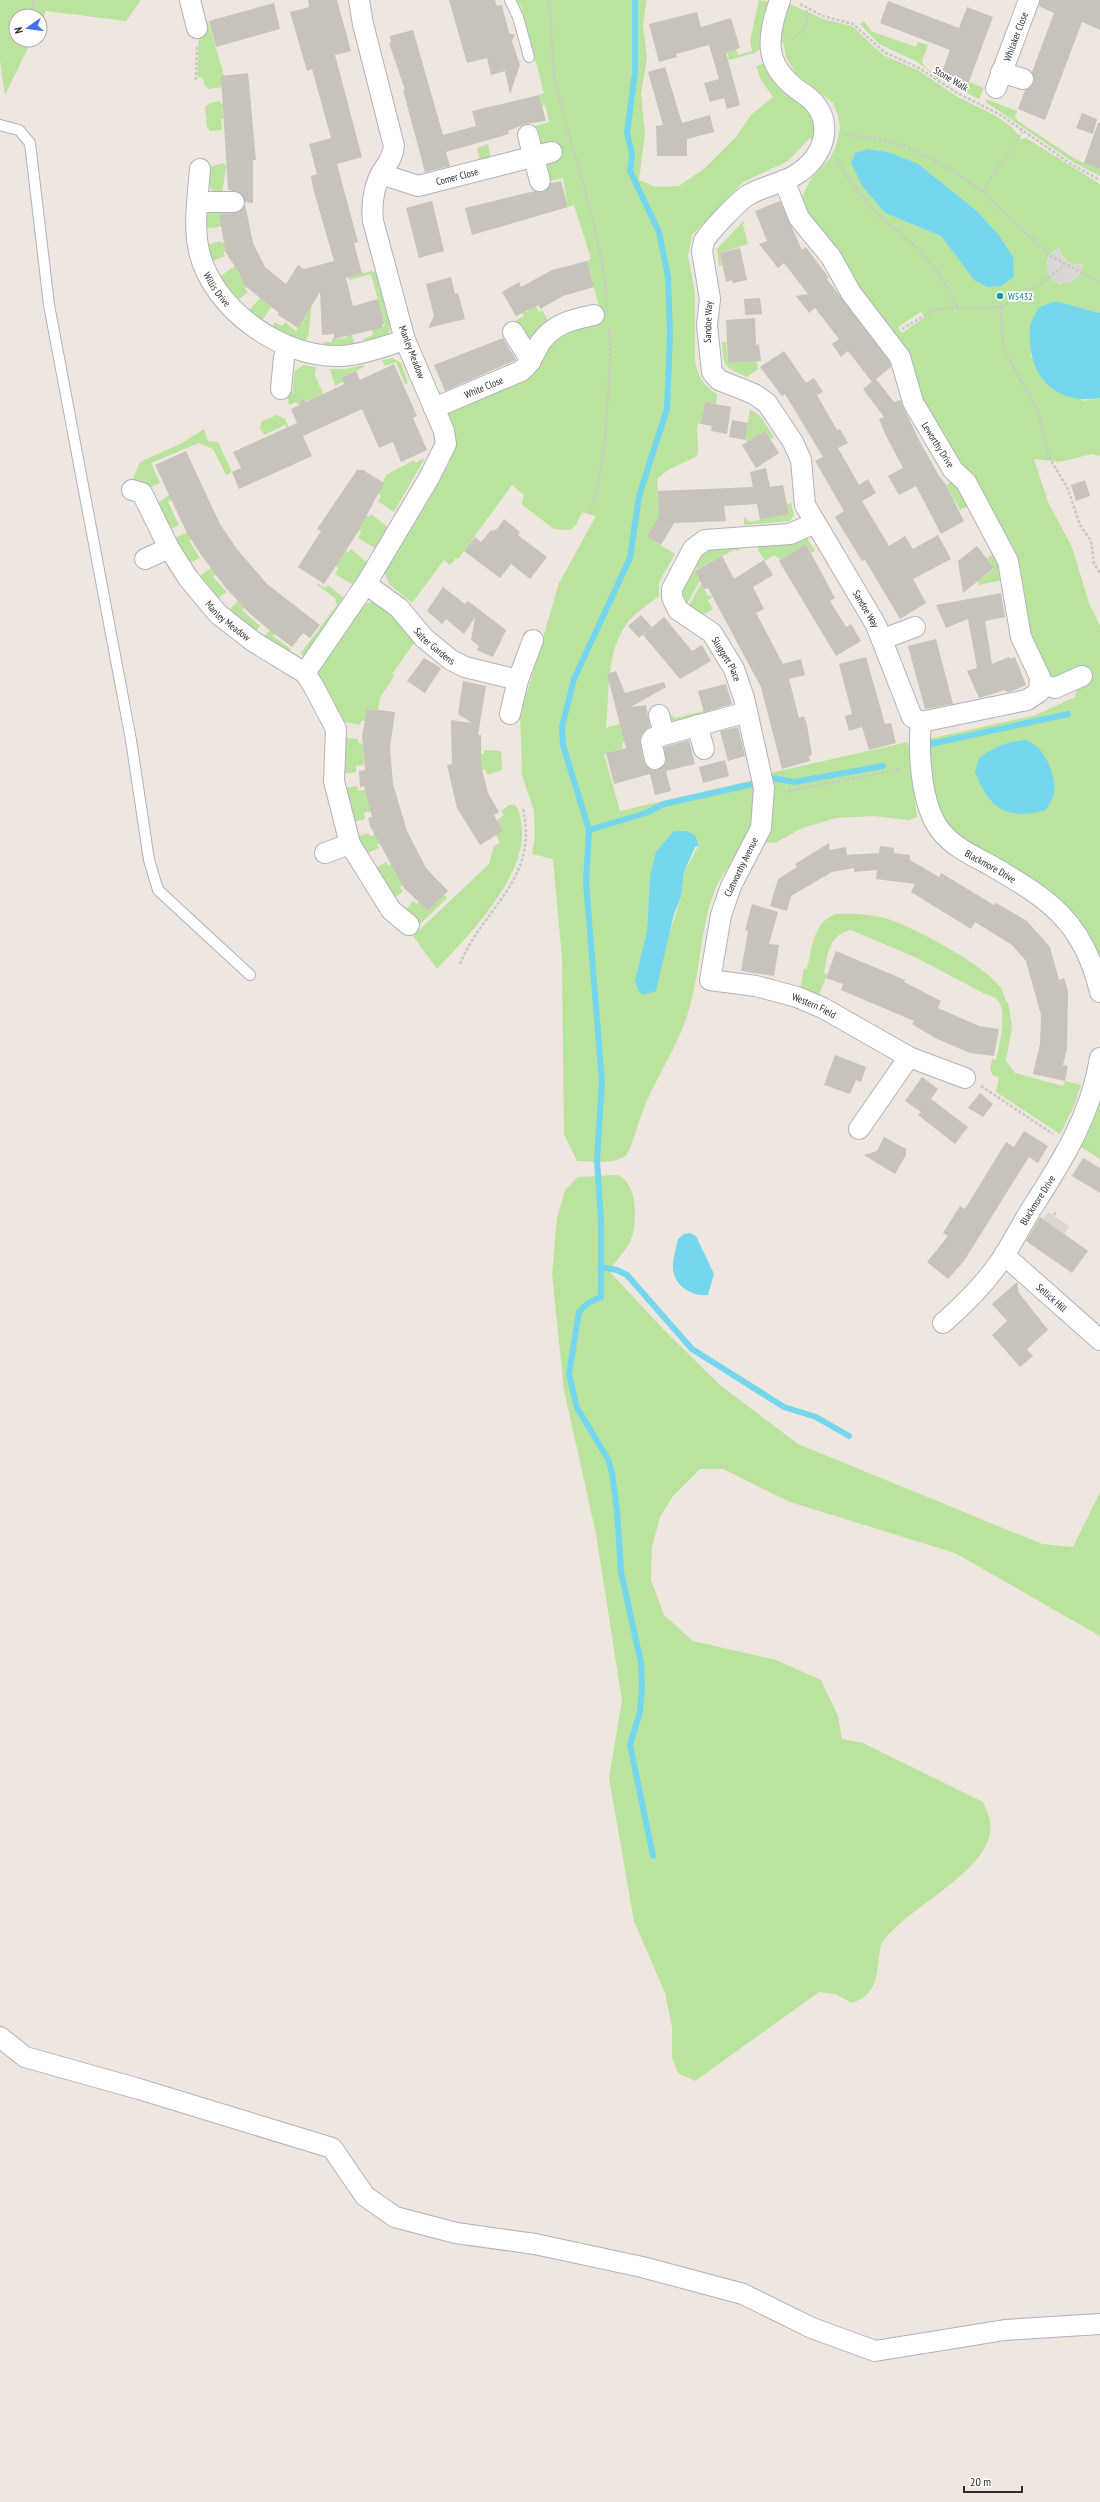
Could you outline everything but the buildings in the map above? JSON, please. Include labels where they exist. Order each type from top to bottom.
[{"type":"street","points":[[190,0],[197,28]]},
{"type":"street","name":"Manley Meadow","points":[[305,673],[366,584],[443,452],[446,437],[405,340],[373,217],[374,196],[381,174],[392,157],[394,142],[362,24],[359,0]]},
{"type":"street","name":"Whitaker Close","points":[[1023,79],[999,80],[1028,0]]},
{"type":"street","points":[[787,1],[769,32],[770,49],[773,60],[784,77],[816,104],[825,123],[826,134]]},
{"type":"street","name":"Sandoe Way","points":[[826,134],[822,144],[800,172],[749,194],[704,241],[702,251],[710,299],[707,325],[708,352],[712,372],[715,376],[758,397],[775,412],[798,451],[801,460],[805,505],[883,639],[909,712],[921,722]]},
{"type":"street","points":[[528,135],[543,155],[540,180]]},
{"type":"street","name":"Comer Close","points":[[381,174],[418,186],[543,155]]},
{"type":"street","name":"Willis Drive","points":[[200,169],[198,202],[199,251],[210,281],[225,303],[235,312],[289,347],[327,355],[340,356],[362,353],[405,340]]},
{"type":"street","name":"Leworthy Drive","points":[[784,180],[799,218],[831,257],[851,293],[900,357],[913,402],[953,470],[969,487],[1005,555],[1011,572],[1021,638],[1040,677],[1041,684]]},
{"type":"street","points":[[198,202],[234,202]]},
{"type":"street","name":"White Close","points":[[434,408],[521,371],[531,361],[541,343],[556,326],[603,313]]},
{"type":"street","points":[[513,332],[531,361]]},
{"type":"street","points":[[281,389],[284,357],[289,347]]},
{"type":"street","name":"Manley Meadow","points":[[132,490],[142,493],[169,548],[188,578],[218,614],[254,642],[305,673],[336,729],[334,781],[350,844],[391,910],[409,926]]},
{"type":"street","name":"Sluggett Place","points":[[763,786],[747,712],[734,669],[716,638],[708,629],[685,615],[674,604],[672,589],[693,549],[705,540],[790,534],[815,523]]},
{"type":"street","points":[[145,559],[169,548]]},
{"type":"street","name":"Salter Gardens","points":[[366,584],[399,608],[424,638],[451,660],[465,667],[518,680]]},
{"type":"street","name":"Sandoe Way","points":[[883,639],[915,627]]},
{"type":"street","points":[[510,714],[518,680],[533,640]]},
{"type":"street","points":[[921,722],[1027,700],[1039,692],[1041,684],[1055,688],[1082,676]]},
{"type":"street","points":[[655,759],[651,741],[661,724],[697,725],[747,712]]},
{"type":"street","name":"Blackmore Drive","points":[[921,722],[924,791],[931,817],[941,832],[962,849],[1049,902],[1068,922],[1083,942],[1100,992]]},
{"type":"street","points":[[697,725],[704,749]]},
{"type":"street","name":"Clatworthy Avenue","points":[[710,980],[716,939],[725,900],[760,828],[763,786]]},
{"type":"street","points":[[325,853],[350,844]]},
{"type":"street","name":"Western Field","points":[[710,980],[756,986],[797,997],[828,1011],[909,1057],[965,1078]]},
{"type":"street","points":[[860,1129],[909,1057]]},
{"type":"street","name":"Blackmore Drive","points":[[943,1323],[976,1292],[1004,1255],[1072,1142],[1091,1100],[1100,1058]]},
{"type":"street","name":"Sellick Hill","points":[[1004,1255],[1100,1340]]},
{"type":"street","points":[[0,2037],[25,2058],[139,2089],[332,2148],[365,2196],[395,2217],[456,2232],[535,2244],[635,2265],[743,2294],[812,2328],[875,2351],[1005,2330],[1100,2324]]},
{"type":"lane","points":[[510,0],[518,17],[529,57]]},
{"type":"lane","points":[[0,125],[19,130],[30,143],[49,304],[131,740],[149,860],[158,890],[250,975]]},
{"type":"path","points":[[548,0],[551,14],[553,67],[601,258],[603,313],[611,372],[602,470],[589,514]]},
{"type":"path","name":"Stone Walk","points":[[787,1],[823,16],[852,24],[884,52],[919,68],[957,93],[999,114],[1022,132],[1100,180]]},
{"type":"path","points":[[770,49],[800,36],[806,28],[808,20],[806,8]]},
{"type":"path","points":[[197,28],[194,28],[197,42],[195,68],[196,79],[198,79]]},
{"type":"path","points":[[982,191],[1022,132]]},
{"type":"path","points":[[826,134],[875,138],[906,146],[947,167],[982,191],[1031,241],[1064,265],[1100,282]]},
{"type":"path","points":[[826,134],[847,178],[880,217],[902,233],[924,255],[945,282],[957,307]]},
{"type":"path","points":[[900,330],[935,309],[957,307],[1001,307],[1050,277],[1064,265]]},
{"type":"path","points":[[1001,307],[1003,344],[1010,361],[1037,409],[1049,457],[1068,489],[1080,525],[1091,541],[1094,564],[1100,573]]},
{"type":"path","points":[[763,786],[922,766]]},
{"type":"path","points":[[460,964],[469,943],[509,888],[523,858],[527,843],[523,808]]},
{"type":"path","points":[[965,1078],[965,1081],[979,1085],[1002,1098],[1044,1130],[1072,1142]]},
{"type":"path","points":[[1054,1215],[1057,1211]]},
{"type":"green space","points":[[0,0],[141,0],[126,21],[48,11],[48,8],[8,8],[8,48],[28,48],[5,95],[0,60]]},
{"type":"green space","points":[[517,0],[646,0],[643,26],[647,58],[641,93],[645,134],[639,180],[656,187],[679,186],[705,168],[736,137],[751,115],[773,97],[761,80],[756,66],[766,63],[777,84],[804,106],[816,123],[814,141],[810,138],[788,161],[743,182],[692,235],[688,256],[695,293],[695,360],[699,376],[708,388],[717,394],[716,404],[705,402],[701,424],[698,423],[697,427],[697,456],[668,470],[657,479],[660,526],[647,537],[675,554],[659,582],[659,596],[631,618],[615,646],[610,673],[606,728],[620,724],[641,734],[641,737],[622,743],[623,748],[604,754],[620,811],[754,780],[755,815],[748,841],[721,878],[710,904],[703,933],[694,992],[686,1019],[676,1043],[646,1103],[627,1154],[617,1160],[604,1162],[577,1161],[564,1134],[562,959],[553,859],[532,854],[535,837],[534,811],[522,775],[520,716],[559,583],[596,516],[582,512],[576,525],[570,530],[554,529],[522,504],[524,495],[512,485],[458,559],[456,558],[450,565],[444,560],[412,603],[390,585],[384,572],[449,464],[453,448],[446,416],[449,410],[534,370],[555,338],[602,318],[587,261],[591,259],[574,205],[568,207],[563,178],[542,183],[542,148],[529,128],[549,122],[545,105],[542,106],[539,95],[544,93],[522,9]],"holes":[[[700,843],[684,872],[681,897],[668,938],[647,931],[650,875]]]},
{"type":"green space","points":[[759,0],[770,2],[764,19],[762,48],[754,53],[729,60],[727,52],[736,49],[738,55],[752,51],[750,41]]},
{"type":"green space","points":[[788,3],[823,19],[852,26],[883,55],[918,70],[956,96],[996,116],[1012,127],[1021,139],[1026,138],[1100,184],[1100,313],[1055,301],[1038,308],[1030,326],[1031,357],[1084,401],[1100,398],[1100,456],[1092,454],[1059,462],[1034,459],[1048,502],[1072,547],[1089,603],[1100,626],[1100,963],[957,837],[936,815],[928,739],[1036,715],[1075,697],[1082,667],[1054,677],[1048,676],[961,471],[917,394],[912,363],[797,200],[802,198],[810,180],[830,158],[836,146],[840,129],[838,115],[833,103],[796,74],[786,57],[783,41],[779,43],[778,33]],"holes":[[[869,149],[888,152],[978,212],[999,235],[1013,257],[974,280],[941,236],[885,213],[862,186],[851,163],[855,153]],[[1059,248],[1065,259],[1071,263],[1079,265],[1083,264],[1061,284],[1055,281],[1048,272],[1047,261],[1053,251]],[[921,312],[925,317],[902,333],[898,327]]]},
{"type":"green space","points":[[208,21],[224,76],[224,87],[209,89],[205,86],[203,78],[198,77],[199,41],[197,29]]},
{"type":"green space","points":[[864,21],[871,31],[916,47],[918,42],[928,45],[922,61],[924,66],[934,74],[966,87],[969,82],[984,88],[979,99],[937,78],[918,62],[879,44],[860,24]]},
{"type":"green space","points":[[986,99],[1017,111],[1015,117],[1018,121],[1075,159],[1100,169],[1100,176],[1073,162],[986,102]]},
{"type":"green space","points":[[220,101],[221,104],[233,103],[222,110],[224,118],[221,119],[222,130],[210,131],[207,127],[205,107],[210,103]]},
{"type":"green space","points":[[488,144],[491,159],[480,160],[477,148]]},
{"type":"green space","points":[[225,163],[225,166],[237,165],[238,168],[226,168],[222,194],[213,191],[208,186],[208,167]]},
{"type":"green space","points":[[233,209],[234,212],[221,215],[223,226],[211,228],[205,227],[205,218],[210,212]]},
{"type":"green space","points":[[744,220],[743,225],[748,244],[720,253],[722,265],[719,266],[717,249]]},
{"type":"green space","points":[[221,241],[221,243],[233,241],[235,247],[223,253],[225,256],[213,261],[207,245]]},
{"type":"green space","points":[[235,266],[241,276],[246,273],[252,281],[245,289],[248,292],[237,301],[219,277]]},
{"type":"green space","points":[[346,267],[351,276],[372,271],[379,274],[392,325],[387,335],[366,343],[363,339],[373,335],[372,329],[385,326],[371,274],[349,280]]},
{"type":"green space","points":[[261,297],[272,306],[263,319],[257,320],[250,313],[250,309]]},
{"type":"green space","points":[[312,303],[308,337],[305,341],[274,329],[274,322],[282,326],[285,322],[296,331]]},
{"type":"green space","points":[[535,305],[539,312],[542,310],[548,321],[532,338],[524,334],[515,321],[524,316],[522,312],[527,312]]},
{"type":"green space","points":[[345,310],[354,342],[351,348],[324,346],[323,342],[332,342],[332,337],[334,339],[347,338]]},
{"type":"green space","points":[[722,342],[726,342],[728,363],[757,361],[758,369],[747,377],[729,368],[724,361]]},
{"type":"green space","points":[[392,358],[401,363],[408,383],[405,384],[396,362],[385,366],[382,360]]},
{"type":"green space","points":[[303,365],[316,367],[315,376],[324,395],[309,402],[305,400],[298,406],[296,402],[289,405],[287,393],[293,392],[294,372]]},
{"type":"green space","points":[[363,365],[364,367],[341,378],[343,382],[335,386],[330,369],[346,369]]},
{"type":"green space","points":[[750,409],[761,417],[774,437],[770,439],[765,431],[747,442],[745,440]]},
{"type":"green space","points":[[277,415],[285,419],[296,443],[294,444],[285,425],[264,435],[260,428],[262,421]]},
{"type":"green space","points":[[204,429],[208,441],[218,442],[232,472],[226,475],[213,449],[199,443],[151,463],[160,483],[146,489],[131,484],[140,462],[182,443]]},
{"type":"green space","points":[[425,458],[394,512],[378,501],[381,497],[378,493],[386,475],[414,460],[415,463]]},
{"type":"green space","points":[[954,481],[961,487],[968,506],[960,510],[954,499],[951,500],[950,498],[952,496],[946,485]]},
{"type":"green space","points":[[169,495],[177,498],[168,502],[179,525],[170,529],[157,504]]},
{"type":"green space","points":[[791,503],[794,515],[790,521],[744,525],[744,517],[750,522],[789,514],[787,504]]},
{"type":"green space","points":[[361,512],[369,517],[371,514],[388,527],[377,549],[358,538],[361,532],[353,527]]},
{"type":"green space","points":[[201,525],[203,530],[189,540],[200,558],[190,563],[175,541],[177,537]]},
{"type":"green space","points":[[805,535],[815,551],[812,553],[806,544],[781,560],[774,555],[765,561],[758,550],[758,545]]},
{"type":"green space","points":[[339,546],[348,552],[351,549],[368,563],[353,585],[335,574],[339,568],[334,565]]},
{"type":"green space","points":[[737,546],[740,551],[734,550],[695,570],[700,581],[686,605],[680,591],[699,555],[706,549]]},
{"type":"green space","points":[[992,555],[999,560],[1003,580],[979,585],[978,581],[994,569],[987,558]]},
{"type":"green space","points":[[211,568],[221,571],[213,577],[227,592],[216,599],[200,576]]},
{"type":"green space","points":[[318,584],[326,588],[328,585],[345,599],[304,658],[301,653],[337,605],[335,598],[317,585]]},
{"type":"green space","points":[[701,584],[708,596],[711,595],[712,597],[708,600],[713,609],[702,615],[688,607]]},
{"type":"green space","points":[[238,601],[250,602],[242,610],[260,626],[255,632],[229,610]]},
{"type":"green space","points":[[371,602],[384,607],[390,612],[416,640],[392,674],[394,676],[380,698],[378,710],[367,709],[366,721],[361,721],[360,725],[340,721],[317,673],[360,606]]},
{"type":"green space","points":[[279,617],[283,621],[273,636],[291,649],[289,653],[264,638]]},
{"type":"green space","points":[[716,708],[717,713],[673,723],[667,711],[675,718]]},
{"type":"green space","points":[[345,738],[358,739],[358,743],[369,745],[368,753],[363,753],[364,765],[356,766],[356,772],[344,774]]},
{"type":"green space","points":[[908,742],[917,817],[909,820],[874,816],[836,818],[802,828],[775,843],[763,842],[770,773]]},
{"type":"green space","points":[[484,750],[501,751],[502,770],[487,775],[485,769],[477,771],[470,754],[484,754]]},
{"type":"green space","points":[[357,786],[358,791],[370,789],[368,802],[372,811],[364,813],[365,819],[353,822],[344,788]]},
{"type":"green space","points":[[509,805],[515,805],[520,813],[522,842],[517,862],[495,902],[465,939],[437,969],[413,936],[489,864],[494,846],[500,843],[496,835],[503,831],[497,820],[504,815],[501,811]]},
{"type":"green space","points":[[369,833],[370,836],[382,833],[385,841],[377,845],[379,848],[365,854],[358,839],[359,836]]},
{"type":"green space","points":[[386,862],[388,866],[392,864],[408,880],[400,888],[403,891],[395,898],[374,869]]},
{"type":"green space","points":[[444,895],[447,898],[414,930],[405,911],[413,901],[416,904],[419,902],[428,911]]},
{"type":"green space","points":[[836,914],[856,914],[882,917],[915,930],[965,958],[993,979],[1001,988],[1006,1002],[1008,1002],[1012,1027],[1006,1061],[1015,1073],[1063,1086],[1065,1081],[1081,1085],[1073,1108],[1060,1134],[996,1092],[999,1077],[993,1076],[990,1069],[992,1059],[996,1060],[999,1047],[1002,1031],[1002,1015],[999,1002],[994,997],[983,993],[917,958],[851,930],[838,936],[830,946],[824,973],[827,974],[818,998],[800,990],[804,969],[807,969],[812,944],[818,929],[828,918]]},
{"type":"green space","points":[[1100,1092],[1100,1159],[1080,1146]]},
{"type":"green space","points":[[618,1175],[625,1180],[633,1194],[635,1221],[634,1230],[630,1241],[609,1271],[664,1330],[720,1385],[798,1444],[1042,1544],[1073,1547],[1100,1492],[1100,1636],[955,1553],[790,1502],[723,1469],[700,1469],[673,1496],[660,1517],[652,1547],[651,1580],[664,1615],[693,1641],[776,1660],[821,1680],[838,1716],[842,1739],[863,1743],[983,1802],[990,1820],[988,1840],[979,1857],[964,1873],[892,1931],[881,1945],[877,1973],[870,1991],[866,1995],[852,2003],[835,1994],[819,1992],[695,2081],[678,2073],[672,2058],[672,2027],[665,1993],[634,1921],[609,1778],[622,1701],[596,1534],[564,1390],[552,1274],[557,1218],[565,1190],[578,1177]]},
{"type":"shaded area","points":[[1059,248],[1062,257],[1067,262],[1083,264],[1081,274],[1071,283],[1057,283],[1050,277],[1046,270],[1049,255]]},
{"type":"shaded area","points":[[1048,1212],[1069,1226],[1064,1234],[1043,1219]]},
{"type":"water","points":[[868,149],[888,152],[918,164],[978,212],[999,235],[1013,257],[1014,277],[1001,286],[987,287],[974,280],[941,236],[885,213],[862,186],[851,163],[855,153]]},
{"type":"water","points":[[1055,301],[1100,313],[1100,398],[1073,398],[1062,394],[1043,380],[1037,370],[1032,358],[1030,325],[1038,308]]},
{"type":"water","points":[[1026,740],[1039,749],[1048,762],[1053,778],[1054,793],[1046,810],[1033,813],[1011,813],[994,803],[987,795],[975,772],[979,758],[985,754],[1006,743]]},
{"type":"water","points":[[674,831],[686,831],[695,835],[699,846],[695,847],[684,872],[681,897],[674,914],[656,991],[643,995],[638,990],[635,981],[647,931],[650,875],[656,852]]},
{"type":"water","points":[[690,1233],[696,1236],[714,1274],[708,1295],[696,1294],[685,1289],[676,1280],[674,1274],[673,1267],[678,1239],[684,1234]]},
{"type":"waterway","points":[[635,0],[635,72],[627,133],[632,154],[630,171],[659,232],[668,277],[670,334],[667,409],[639,496],[630,558],[574,679],[562,727],[563,745],[589,830],[586,882],[602,1082],[597,1160],[601,1221],[601,1297],[588,1303],[579,1312],[569,1374],[577,1408],[608,1459],[612,1473],[617,1510],[621,1572],[641,1663],[642,1687],[640,1712],[630,1745],[653,1856]]},
{"type":"waterway","points":[[931,744],[1068,714]]},
{"type":"waterway","points":[[773,778],[794,782],[883,766]]},
{"type":"waterway","points":[[589,830],[646,813],[664,804],[753,784]]},
{"type":"waterway","points":[[600,1267],[617,1270],[627,1275],[692,1349],[784,1407],[816,1417],[849,1436]]},
{"type":"place","name":"W5432","points":[[1000,296]]}]
